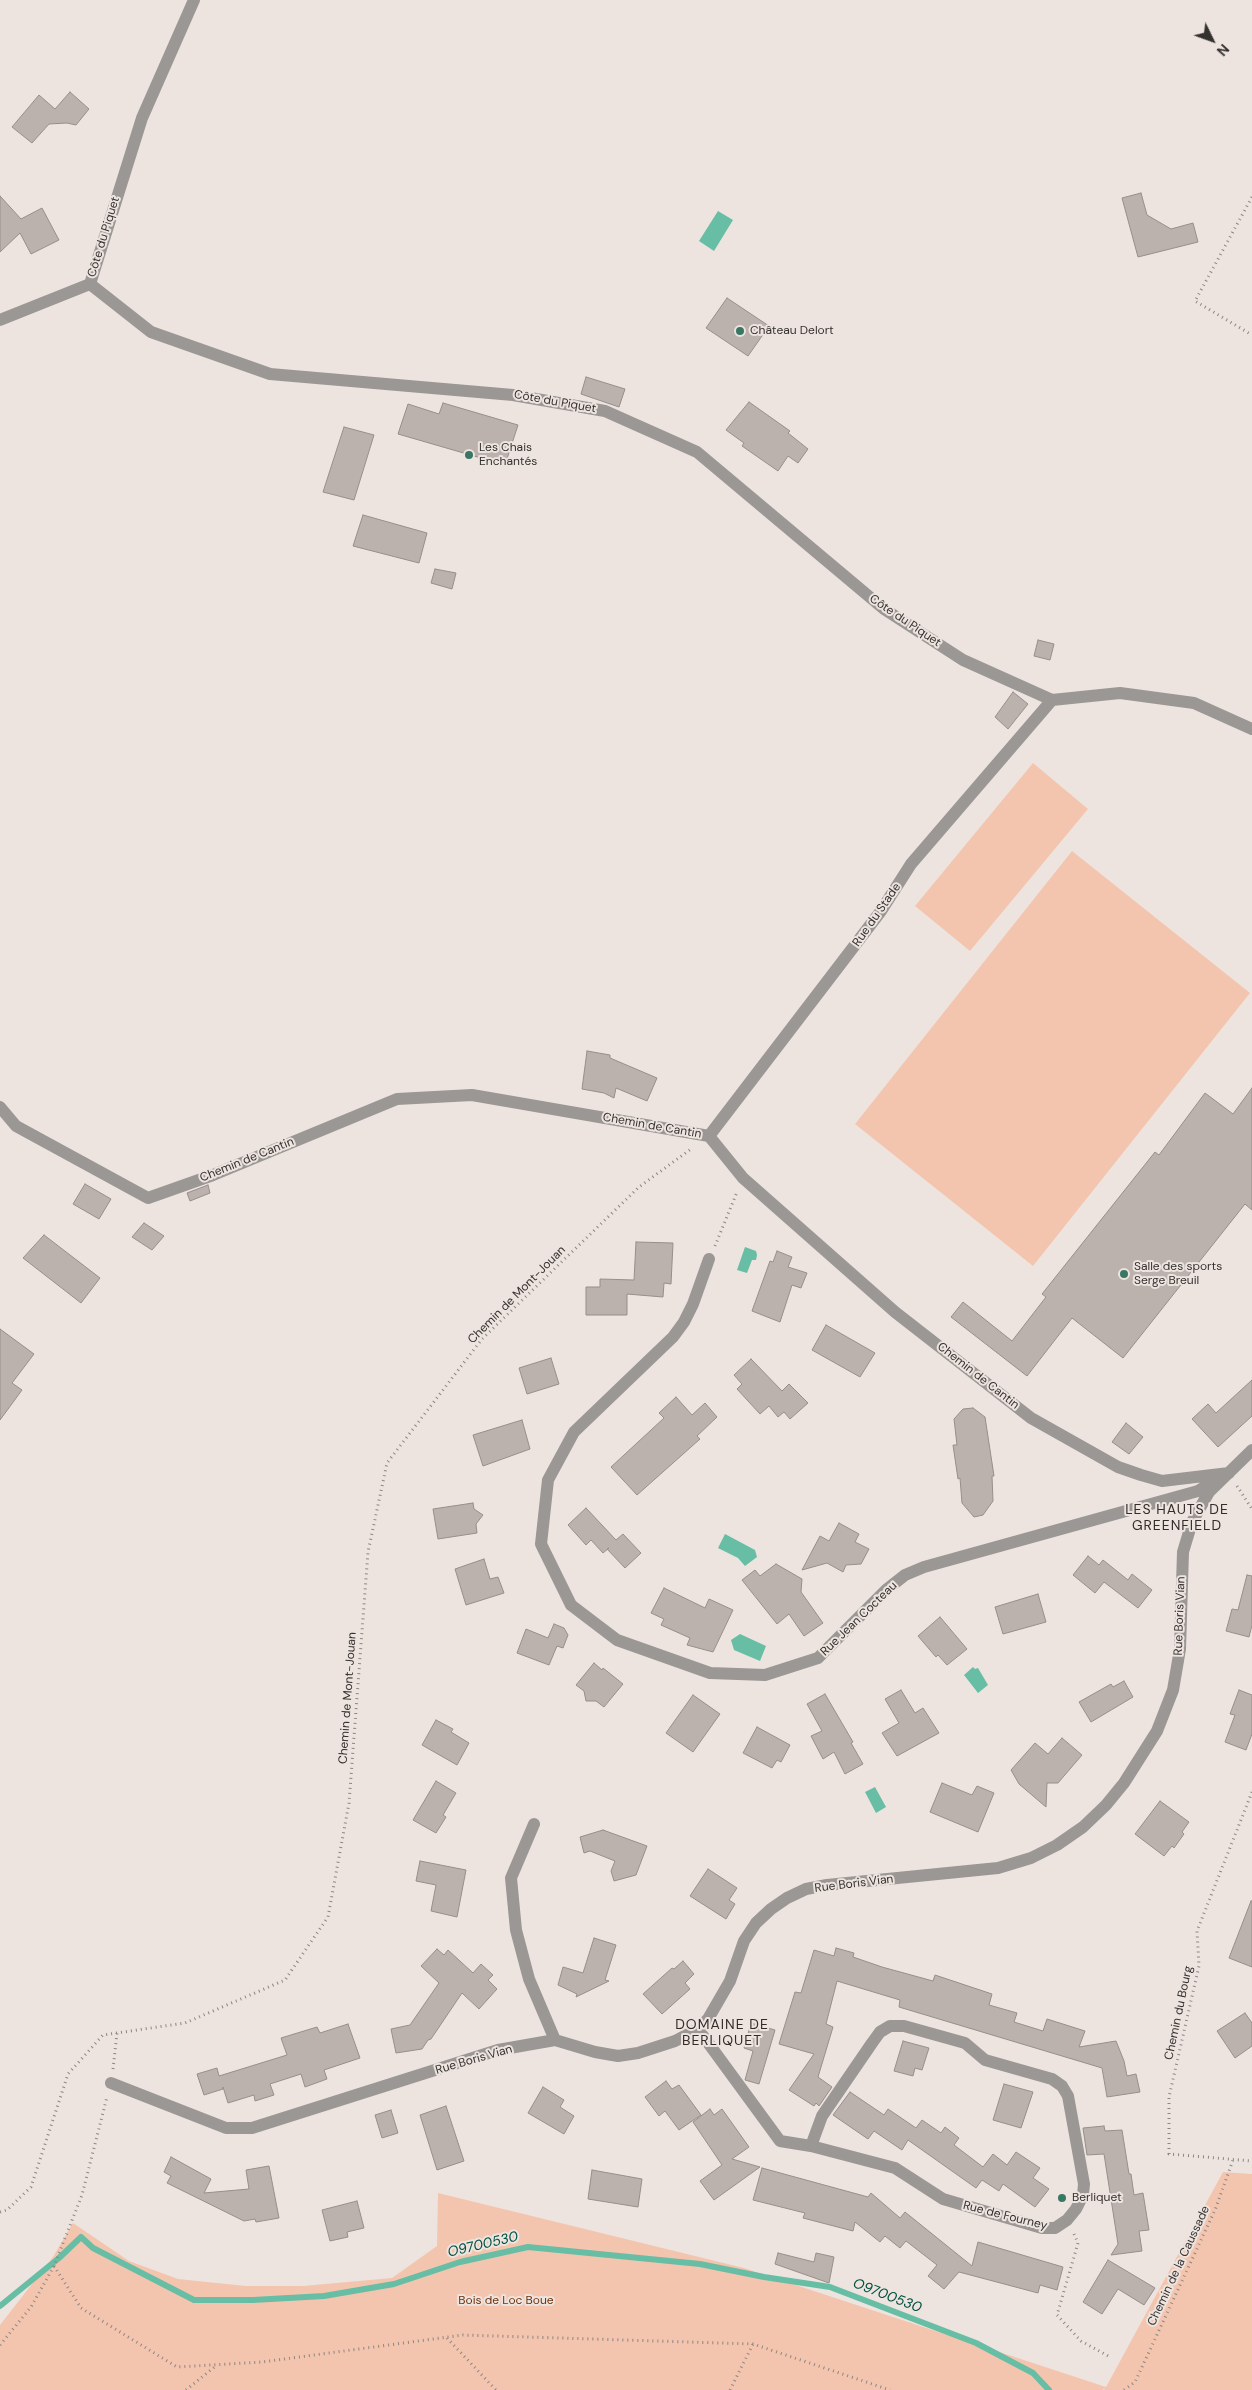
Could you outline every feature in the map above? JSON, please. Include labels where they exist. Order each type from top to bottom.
[{"type":"street","name":"Côte du Piquet","points":[[194,0],[142,118],[90,284],[151,332],[270,374],[513,395],[605,411],[697,452],[884,609],[963,660],[1052,700]]},
{"type":"street","points":[[0,320],[90,284]]},
{"type":"street","points":[[1052,700],[1120,693],[1194,703],[1252,729]]},
{"type":"street","name":"Rue du Stade","points":[[709,1136],[881,911],[911,864],[1052,700]]},
{"type":"street","name":"Chemin de Cantin","points":[[0,1107],[16,1126],[148,1198],[213,1175],[397,1098],[472,1095],[709,1136],[744,1178],[895,1312],[1031,1418],[1118,1467],[1162,1481],[1228,1474]]},
{"type":"street","name":"Rue Jean Cocteau","points":[[709,1259],[693,1304],[684,1322],[673,1337],[574,1432],[548,1480],[541,1544],[571,1605],[617,1640],[710,1673],[765,1675],[818,1658],[886,1590],[905,1575],[924,1567],[1198,1491],[1228,1474]]},
{"type":"street","points":[[1228,1474],[1252,1450]]},
{"type":"street","name":"Rue Boris Vian","points":[[111,2082],[226,2128],[252,2128],[498,2050],[555,2040],[595,2052],[618,2056],[655,2049],[698,2029],[708,2020],[730,1981],[744,1941],[756,1923],[787,1898],[806,1889],[827,1886],[998,1868],[1030,1858],[1057,1845],[1083,1827],[1106,1805],[1144,1754],[1166,1712],[1173,1690],[1180,1650],[1183,1552],[1192,1522],[1209,1492],[1228,1474]]},
{"type":"street","points":[[534,1824],[512,1878],[516,1930],[529,1979],[555,2040]]},
{"type":"street","points":[[810,2146],[822,2116],[880,2032],[890,2026],[904,2026],[965,2043],[985,2060],[1052,2079],[1062,2086],[1068,2096],[1084,2184],[1083,2195],[1076,2209],[1067,2220]]},
{"type":"street","name":"Rue de Fourney","points":[[698,2029],[780,2141],[810,2146],[895,2168],[943,2199],[1042,2228],[1055,2228],[1067,2220]]},
{"type":"path","points":[[1252,197],[1195,301],[1252,335]]},
{"type":"path","name":"Chemin de Mont-Jouan","points":[[0,2212],[7,2210],[30,2187],[68,2074],[103,2035],[185,2023],[285,1980],[328,1917],[349,1803],[368,1552],[387,1464],[482,1339],[639,1187],[709,1136]]},
{"type":"path","points":[[709,1259],[744,1178]]},
{"type":"path","points":[[1228,1474],[1252,1509]]},
{"type":"path","name":"Chemin du Bourg","points":[[1233,2160],[1169,2154],[1169,2097],[1198,1966],[1197,1931],[1252,1792]]},
{"type":"path","points":[[0,2345],[31,2306],[54,2266],[82,2195],[111,2082],[117,2032]]},
{"type":"path","points":[[1233,2160],[1252,2160]]},
{"type":"path","name":"Chemin de la Caussade","points":[[1124,2390],[1135,2382],[1215,2210],[1233,2160]]},
{"type":"path","points":[[1067,2220],[1078,2243],[1057,2315],[1081,2341],[1110,2357]]},
{"type":"path","points":[[54,2266],[81,2308],[177,2367],[262,2362],[463,2335],[753,2344],[890,2390]]},
{"type":"path","points":[[447,2337],[496,2390]]},
{"type":"path","points":[[730,2390],[753,2344]]},
{"type":"path","points":[[186,2390],[217,2364]]},
{"type":"green space","points":[[1033,763],[1088,809],[970,951],[915,906]]},
{"type":"green space","points":[[1072,851],[1250,993],[1033,1266],[855,1124]]},
{"type":"green space","name":"Bois de Loc Boue","points":[[1223,2172],[1252,2174],[1252,2390],[1104,2390],[1105,2388],[1103,2390],[0,2390],[0,2325],[53,2257],[73,2223],[129,2261],[178,2279],[246,2286],[303,2286],[392,2278],[437,2246],[438,2193],[744,2268],[1106,2387]]},
{"type":"shaded area","points":[[718,211],[733,220],[714,251],[699,241]]},
{"type":"shaded area","points":[[745,1247],[756,1251],[757,1255],[756,1260],[752,1260],[747,1273],[737,1270]]},
{"type":"shaded area","points":[[725,1534],[755,1550],[757,1557],[745,1566],[738,1558],[718,1548]]},
{"type":"shaded area","points":[[740,1634],[766,1646],[760,1661],[734,1650],[731,1640]]},
{"type":"shaded area","points":[[973,1667],[975,1669],[978,1668],[988,1685],[978,1693],[964,1675]]},
{"type":"shaded area","points":[[875,1787],[886,1807],[876,1813],[865,1792]]},
{"type":"building","points":[[70,92],[89,109],[76,125],[67,123],[49,124],[32,143],[12,127],[39,95],[55,109]]},
{"type":"building","points":[[1141,193],[1147,215],[1171,229],[1193,223],[1198,242],[1138,257],[1122,198]]},
{"type":"building","points":[[0,196],[21,219],[42,208],[59,240],[31,254],[20,233],[0,252]]},
{"type":"building","points":[[727,298],[769,326],[748,356],[706,328]]},
{"type":"building","points":[[586,377],[625,389],[619,407],[581,394]]},
{"type":"building","points":[[749,402],[790,431],[788,433],[808,449],[798,463],[788,456],[778,471],[742,446],[744,443],[726,430]]},
{"type":"building","points":[[443,403],[518,425],[505,465],[398,434],[408,404],[439,414]]},
{"type":"building","points":[[344,427],[374,435],[354,500],[323,492]]},
{"type":"building","points":[[363,515],[427,533],[419,563],[353,546]]},
{"type":"building","points":[[435,569],[456,573],[452,589],[431,583]]},
{"type":"building","points":[[1038,640],[1054,644],[1050,660],[1034,656]]},
{"type":"building","points":[[1013,692],[1028,704],[1008,729],[995,717]]},
{"type":"building","points":[[587,1051],[610,1055],[610,1058],[657,1078],[647,1101],[616,1088],[614,1098],[604,1093],[582,1089]]},
{"type":"building","points":[[1252,1088],[1252,1210],[1245,1204],[1123,1358],[1072,1318],[1027,1376],[951,1317],[963,1302],[1012,1341],[1046,1297],[1042,1294],[1155,1152],[1159,1155],[1205,1093],[1233,1114]]},
{"type":"building","points":[[85,1184],[111,1199],[99,1219],[73,1204]]},
{"type":"building","points":[[208,1185],[210,1193],[190,1201],[187,1193]]},
{"type":"building","points":[[144,1223],[164,1236],[152,1250],[132,1237]]},
{"type":"building","points":[[44,1235],[100,1278],[81,1303],[23,1258]]},
{"type":"building","points":[[636,1242],[673,1243],[671,1284],[664,1283],[663,1297],[627,1294],[627,1315],[586,1315],[586,1287],[600,1287],[600,1279],[634,1280]]},
{"type":"building","points":[[777,1251],[792,1257],[788,1267],[807,1273],[801,1288],[792,1285],[780,1322],[752,1311],[770,1261],[773,1262]]},
{"type":"building","points":[[826,1325],[875,1353],[860,1377],[812,1350]]},
{"type":"building","points":[[0,1329],[34,1354],[12,1383],[22,1390],[0,1420]]},
{"type":"building","points":[[551,1358],[559,1384],[527,1394],[519,1368]]},
{"type":"building","points":[[751,1359],[782,1391],[789,1384],[808,1403],[790,1419],[784,1412],[778,1417],[769,1406],[760,1414],[737,1389],[742,1384],[734,1375]]},
{"type":"building","points":[[1252,1380],[1252,1416],[1218,1447],[1192,1419],[1208,1404],[1216,1413]]},
{"type":"building","points":[[676,1397],[692,1415],[705,1403],[717,1417],[697,1436],[700,1439],[637,1495],[611,1467],[664,1418],[659,1413]]},
{"type":"building","points":[[973,1408],[985,1417],[994,1476],[992,1476],[993,1501],[983,1515],[974,1517],[962,1503],[960,1478],[958,1479],[953,1445],[957,1445],[954,1419],[963,1409]]},
{"type":"building","points":[[522,1420],[530,1449],[483,1466],[473,1435]]},
{"type":"building","points":[[1126,1423],[1143,1437],[1129,1454],[1112,1442]]},
{"type":"building","points":[[473,1503],[474,1509],[483,1515],[476,1524],[477,1533],[438,1539],[433,1509]]},
{"type":"building","points":[[586,1508],[616,1540],[623,1534],[641,1553],[625,1568],[607,1549],[603,1553],[591,1540],[586,1545],[568,1525]]},
{"type":"building","points":[[839,1523],[859,1534],[855,1542],[869,1549],[861,1564],[846,1565],[843,1572],[827,1563],[802,1570],[820,1536],[829,1541]]},
{"type":"building","points":[[1088,1556],[1099,1565],[1103,1560],[1128,1580],[1132,1574],[1152,1590],[1138,1608],[1104,1582],[1095,1593],[1073,1575]]},
{"type":"building","points":[[484,1559],[490,1579],[498,1577],[504,1593],[466,1605],[455,1569]]},
{"type":"building","points":[[776,1564],[802,1579],[801,1592],[823,1623],[804,1636],[789,1614],[777,1624],[742,1580],[755,1570],[760,1576]]},
{"type":"building","points":[[1247,1575],[1252,1576],[1252,1625],[1249,1637],[1226,1631],[1232,1609],[1238,1610]]},
{"type":"building","points":[[664,1588],[705,1608],[709,1599],[733,1610],[713,1652],[687,1645],[690,1638],[661,1625],[664,1619],[651,1613]]},
{"type":"building","points":[[1038,1594],[1046,1622],[1003,1634],[995,1607]]},
{"type":"building","points":[[940,1617],[967,1649],[947,1665],[938,1655],[936,1657],[918,1636]]},
{"type":"building","points":[[554,1624],[564,1628],[568,1635],[563,1648],[557,1646],[549,1665],[517,1653],[526,1629],[548,1638]]},
{"type":"building","points":[[594,1663],[623,1684],[604,1707],[596,1701],[586,1701],[584,1691],[576,1685]]},
{"type":"building","points":[[1124,1681],[1133,1697],[1091,1722],[1079,1702],[1111,1684],[1113,1687]]},
{"type":"building","points":[[901,1690],[915,1713],[923,1708],[939,1733],[897,1756],[882,1733],[899,1723],[885,1699]]},
{"type":"building","points":[[1239,1690],[1252,1695],[1252,1734],[1246,1750],[1225,1742],[1235,1715],[1230,1714]]},
{"type":"building","points":[[825,1694],[853,1742],[851,1743],[863,1764],[845,1774],[834,1752],[823,1759],[811,1736],[822,1731],[807,1704]]},
{"type":"building","points":[[693,1695],[720,1714],[693,1752],[666,1733]]},
{"type":"building","points":[[436,1720],[453,1729],[451,1732],[469,1743],[457,1765],[422,1745]]},
{"type":"building","points":[[757,1727],[790,1745],[781,1762],[777,1760],[772,1768],[743,1753]]},
{"type":"building","points":[[1062,1738],[1082,1755],[1058,1783],[1047,1783],[1046,1807],[1019,1784],[1011,1770],[1035,1743],[1048,1754]]},
{"type":"building","points":[[436,1781],[456,1793],[443,1815],[446,1817],[436,1833],[413,1820]]},
{"type":"building","points":[[942,1783],[972,1795],[977,1786],[994,1793],[978,1832],[930,1812]]},
{"type":"building","points":[[1160,1801],[1189,1822],[1182,1832],[1184,1834],[1174,1848],[1172,1846],[1164,1856],[1135,1834]]},
{"type":"building","points":[[603,1830],[647,1846],[636,1875],[614,1881],[611,1871],[615,1861],[590,1851],[584,1853],[580,1837]]},
{"type":"building","points":[[420,1861],[466,1870],[457,1917],[431,1911],[436,1885],[416,1881]]},
{"type":"building","points":[[708,1869],[737,1888],[729,1900],[735,1904],[726,1919],[690,1896]]},
{"type":"building","points":[[1252,1901],[1252,1967],[1229,1958]]},
{"type":"building","points":[[594,1938],[616,1945],[605,1980],[609,1981],[576,1997],[577,1994],[558,1985],[563,1967],[583,1973]]},
{"type":"building","points":[[836,1948],[854,1953],[853,1957],[882,1967],[933,1981],[935,1975],[992,1994],[989,2005],[1017,2013],[1014,2022],[1043,2031],[1047,2019],[1085,2031],[1079,2047],[1116,2041],[1124,2061],[1127,2076],[1136,2074],[1140,2092],[1107,2097],[1102,2068],[899,2007],[900,2000],[837,1981],[826,2024],[833,2027],[818,2077],[832,2087],[819,2106],[816,2103],[814,2106],[789,2090],[814,2054],[779,2044],[795,1992],[801,1993],[814,1950],[834,1956]]},
{"type":"building","points":[[437,1949],[444,1955],[448,1950],[473,1973],[481,1964],[493,1975],[488,1980],[497,1989],[479,2009],[462,1993],[431,2039],[428,2040],[422,2049],[396,2053],[391,2029],[410,2025],[439,1983],[421,1966]]},
{"type":"building","points":[[683,1961],[694,1974],[685,1983],[690,1989],[662,2014],[643,1994],[672,1968],[674,1969]]},
{"type":"building","points":[[1245,2013],[1252,2023],[1252,2046],[1235,2058],[1217,2031]]},
{"type":"building","points":[[751,2023],[775,2030],[759,2084],[745,2080],[753,2051],[744,2048]]},
{"type":"building","points":[[348,2024],[360,2058],[324,2070],[327,2079],[305,2087],[301,2074],[270,2084],[274,2095],[255,2101],[254,2095],[228,2103],[223,2087],[223,2089],[204,2095],[197,2074],[217,2068],[219,2076],[287,2055],[281,2038],[317,2027],[320,2033]]},
{"type":"building","points":[[903,2041],[929,2048],[922,2070],[915,2068],[913,2076],[894,2071]]},
{"type":"building","points":[[666,2081],[672,2089],[679,2085],[701,2115],[679,2130],[665,2111],[659,2116],[645,2097]]},
{"type":"building","points":[[1004,2084],[1033,2092],[1021,2128],[993,2120]]},
{"type":"building","points":[[543,2087],[564,2100],[560,2107],[574,2116],[564,2134],[528,2113]]},
{"type":"building","points":[[850,2092],[884,2115],[888,2109],[916,2128],[922,2120],[941,2133],[945,2127],[959,2138],[954,2145],[983,2167],[993,2154],[1007,2165],[1016,2152],[1040,2168],[1033,2178],[1049,2189],[1035,2207],[1003,2184],[999,2191],[982,2180],[976,2188],[908,2140],[902,2150],[874,2131],[868,2139],[833,2115]]},
{"type":"building","points":[[446,2106],[464,2161],[437,2170],[420,2115]]},
{"type":"building","points":[[710,2109],[714,2115],[722,2109],[749,2147],[732,2159],[760,2167],[714,2200],[700,2181],[722,2165],[693,2122]]},
{"type":"building","points":[[391,2110],[398,2133],[382,2138],[375,2115]]},
{"type":"building","points":[[1104,2126],[1105,2131],[1122,2130],[1134,2195],[1143,2193],[1149,2230],[1139,2231],[1142,2251],[1111,2255],[1118,2244],[1104,2154],[1087,2155],[1083,2128]]},
{"type":"building","points":[[171,2157],[211,2179],[204,2193],[249,2189],[246,2170],[269,2166],[279,2218],[256,2222],[255,2219],[244,2221],[167,2183],[171,2176],[164,2172]]},
{"type":"building","points":[[762,2168],[868,2197],[871,2193],[900,2218],[905,2212],[972,2266],[978,2242],[1063,2267],[1057,2290],[1040,2285],[1038,2293],[959,2272],[944,2289],[928,2276],[937,2265],[906,2241],[900,2248],[885,2236],[880,2242],[855,2222],[853,2231],[803,2218],[805,2213],[753,2200]]},
{"type":"building","points":[[592,2170],[642,2179],[638,2207],[588,2199]]},
{"type":"building","points":[[357,2201],[364,2228],[347,2232],[348,2237],[330,2241],[322,2210]]},
{"type":"building","points":[[778,2253],[814,2262],[816,2253],[834,2257],[829,2283],[775,2264]]},
{"type":"building","points":[[1108,2260],[1155,2288],[1144,2305],[1118,2289],[1102,2314],[1083,2302]]},
{"type":"waterway","name":"O9700530","points":[[0,2306],[59,2258],[81,2237],[93,2248],[194,2300],[253,2300],[324,2296],[394,2284],[460,2262],[528,2247],[700,2264],[764,2277],[830,2287],[976,2343],[1033,2373],[1049,2390]]},
{"type":"place","name":"Château Delort","points":[[740,331]]},
{"type":"place","name":"Les Chais Enchantés","points":[[469,455]]},
{"type":"place","name":"Salle des sports Serge Breuil","points":[[1124,1274]]},
{"type":"place","name":"Berliquet","points":[[1062,2198]]},
{"type":"district","name":"LES HAUTS DE GREENFIELD","points":[[1177,1518]]},
{"type":"district","name":"DOMAINE DE BERLIQUET","points":[[722,2034]]}]
